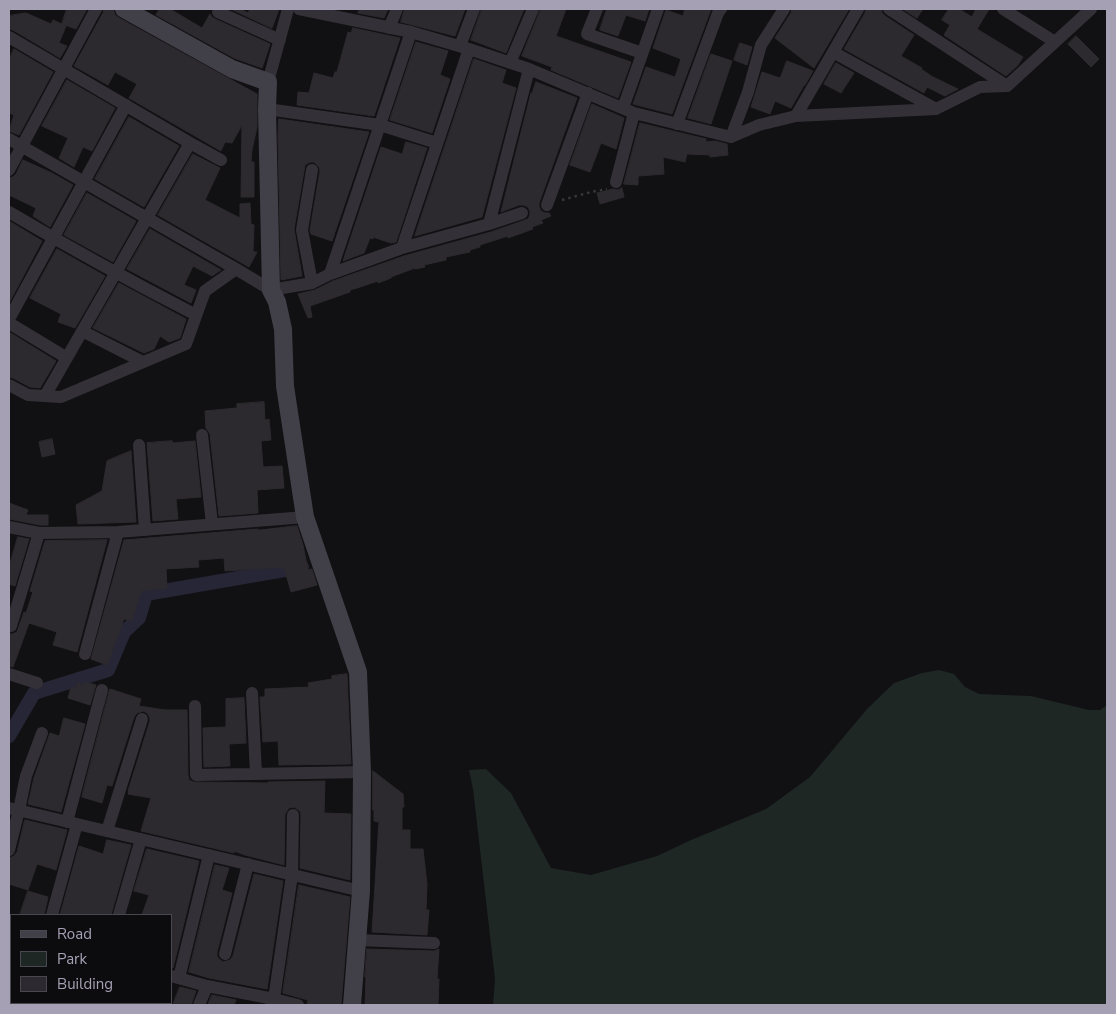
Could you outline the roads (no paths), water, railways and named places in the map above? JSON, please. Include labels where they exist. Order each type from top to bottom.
[{"type":"street","points":[[9,170],[96,9]]},
{"type":"street","points":[[124,9],[232,69],[268,82]]},
{"type":"street","points":[[288,9],[268,82],[271,290],[277,302],[282,329],[285,386],[305,517],[358,672],[362,772],[361,891],[352,1005]]},
{"type":"street","points":[[299,9],[412,32],[529,69],[629,110],[730,138],[759,125],[796,116],[936,109],[980,87],[1007,86],[1091,9]]},
{"type":"street","points":[[389,28],[397,9]]},
{"type":"street","points":[[402,248],[437,143],[474,9]]},
{"type":"street","points":[[510,63],[533,9]]},
{"type":"street","points":[[597,9],[587,34],[642,53]]},
{"type":"street","points":[[616,182],[642,53],[658,9]]},
{"type":"street","points":[[677,124],[721,9]]},
{"type":"street","points":[[730,138],[748,92],[761,45],[784,9]]},
{"type":"street","points":[[796,116],[858,9]]},
{"type":"street","points":[[889,9],[1007,86]]},
{"type":"street","points":[[1003,9],[1055,42]]},
{"type":"street","points":[[218,12],[280,40]]},
{"type":"street","points":[[330,274],[412,32]]},
{"type":"street","points":[[9,36],[221,160]]},
{"type":"street","points":[[833,52],[936,109]]},
{"type":"street","points":[[489,224],[529,69]]},
{"type":"street","points":[[547,205],[588,93]]},
{"type":"street","points":[[67,358],[9,321],[126,105]]},
{"type":"street","points":[[267,109],[380,126],[437,143]]},
{"type":"street","points":[[9,139],[271,290],[312,283],[330,274],[402,248],[522,213]]},
{"type":"street","points":[[45,396],[190,143]]},
{"type":"street","points":[[312,170],[302,230],[312,283]]},
{"type":"street","points":[[9,212],[116,273],[196,315]]},
{"type":"street","points":[[9,385],[28,395],[61,397],[186,344],[205,291],[236,269]]},
{"type":"street","points":[[82,331],[143,362]]},
{"type":"street","points":[[202,436],[212,524]]},
{"type":"street","points":[[139,445],[145,530]]},
{"type":"street","points":[[9,527],[39,533],[118,532],[305,517]]},
{"type":"street","points":[[85,654],[118,532]]},
{"type":"street","points":[[11,626],[39,533]]},
{"type":"street","points":[[9,674],[37,683]]},
{"type":"street","points":[[52,914],[102,690]]},
{"type":"street","points":[[252,692],[256,774]]},
{"type":"street","points":[[195,706],[196,775],[362,772]]},
{"type":"street","points":[[107,831],[142,719]]},
{"type":"street","points":[[9,850],[14,809],[42,732]]},
{"type":"street","points":[[14,809],[361,891]]},
{"type":"street","points":[[273,1002],[292,875],[293,815]]},
{"type":"street","points":[[120,914],[141,839]]},
{"type":"street","points":[[209,855],[175,977],[273,1002],[298,1005]]},
{"type":"street","points":[[225,954],[248,864]]},
{"type":"street","points":[[357,940],[434,943]]},
{"type":"street","points":[[199,1005],[207,986]]},
{"type":"waterway","points":[[9,736],[34,693],[108,670],[124,632],[139,618],[146,594],[302,567]]}]
